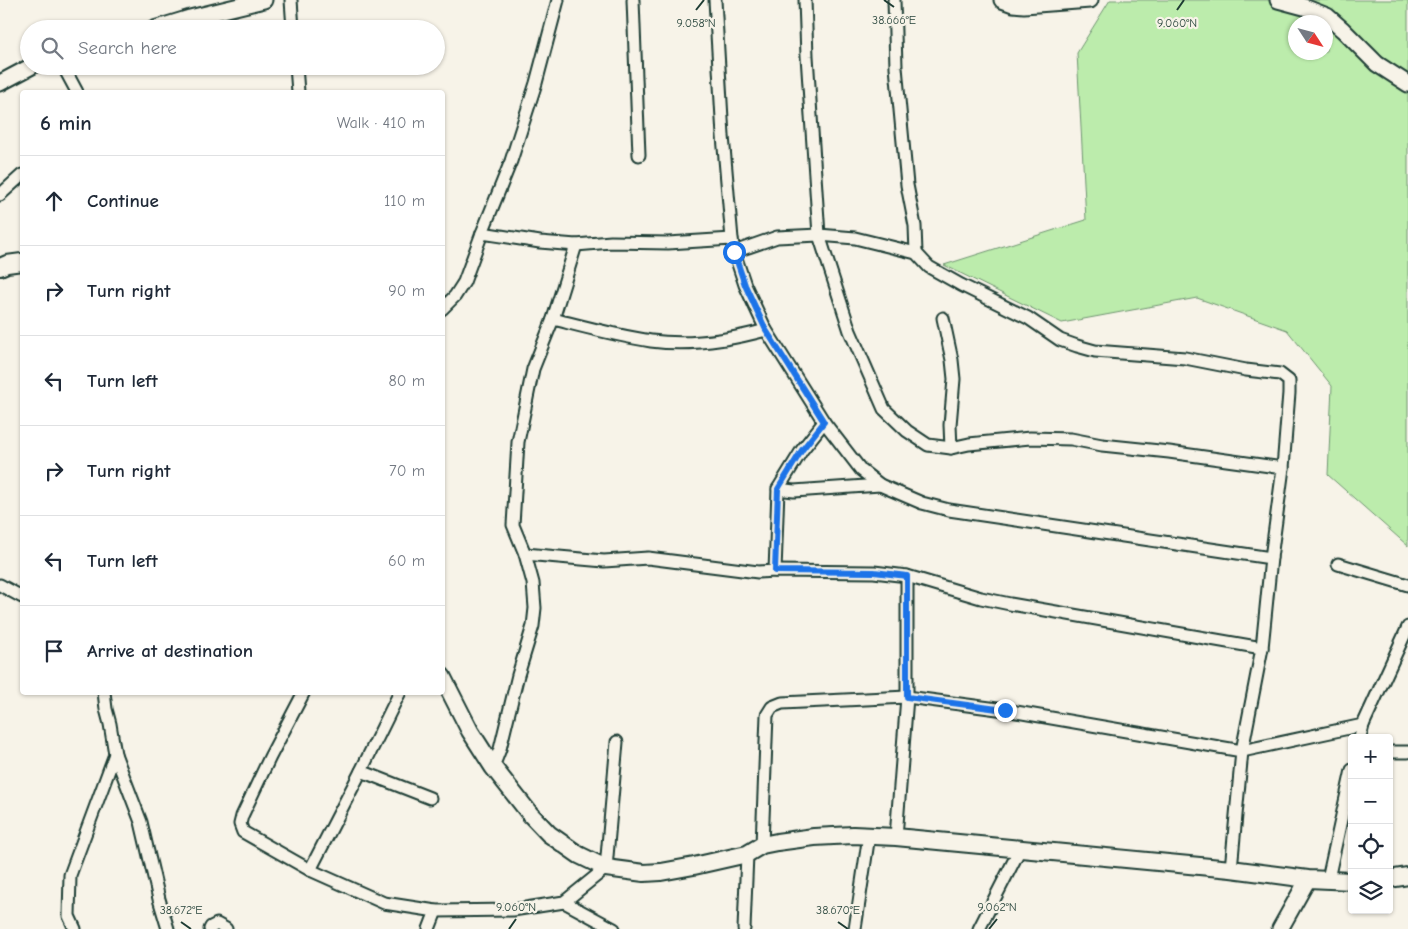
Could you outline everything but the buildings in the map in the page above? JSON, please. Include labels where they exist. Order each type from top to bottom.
[{"type":"main road","points":[[0,267],[20,262]]},
{"type":"main road","points":[[445,682],[470,731],[493,767],[530,814],[549,834],[579,856],[606,868],[660,872],[748,854],[762,845],[814,837],[853,835],[896,837],[1231,868],[1308,879],[1348,881]]},
{"type":"street","points":[[183,20],[264,0]]},
{"type":"street","points":[[291,0],[292,20]]},
{"type":"street","points":[[445,306],[455,296],[464,282],[511,161],[530,102],[558,0]]},
{"type":"street","points":[[633,0],[639,155]]},
{"type":"street","points":[[715,0],[723,136],[734,252],[745,285],[766,330],[824,422],[861,470],[880,485],[922,502],[949,510],[1271,558]]},
{"type":"street","points":[[805,0],[807,56],[820,235],[850,331],[884,409],[907,431],[928,445],[951,448],[969,444],[1030,438],[1072,439],[1102,445],[1169,452],[1283,468]]},
{"type":"street","points":[[894,0],[896,67],[907,185],[915,226],[916,253]]},
{"type":"street","points":[[1002,0],[1024,5],[1090,0]]},
{"type":"street","points":[[1278,0],[1327,16],[1378,64],[1408,84]]},
{"type":"street","points":[[0,83],[20,72]]},
{"type":"street","points":[[68,75],[76,90]]},
{"type":"street","points":[[297,75],[298,90]]},
{"type":"street","points":[[0,195],[20,176]]},
{"type":"street","points":[[482,233],[540,242],[576,245],[611,242],[668,243],[732,238]]},
{"type":"street","points":[[734,252],[777,237],[820,235],[855,238],[916,253],[929,267],[1028,318],[1060,340],[1076,346],[1095,351],[1185,358],[1246,370],[1280,374],[1289,381],[1283,468],[1262,648],[1242,751],[1231,868]]},
{"type":"street","points":[[493,767],[500,749],[518,675],[533,626],[535,608],[533,583],[526,554],[513,525],[518,442],[533,369],[553,320],[576,245]]},
{"type":"street","points":[[943,318],[954,379],[950,425],[951,448]]},
{"type":"street","points":[[553,320],[652,341],[700,341],[738,337],[766,330]]},
{"type":"street","points":[[775,571],[778,489],[802,450],[824,422]]},
{"type":"street","points":[[778,489],[794,491],[880,485]]},
{"type":"street","points":[[526,554],[604,561],[648,558],[758,572],[874,572],[907,576],[981,598],[1010,604],[1262,648]]},
{"type":"street","points":[[1338,564],[1408,585]]},
{"type":"street","points":[[896,837],[907,697],[907,576]]},
{"type":"street","points":[[0,585],[20,597]]},
{"type":"street","points":[[1361,734],[1363,725],[1408,626]]},
{"type":"street","points":[[104,695],[115,754],[141,822],[168,929]]},
{"type":"street","points":[[302,695],[242,816],[240,824],[243,832],[310,870],[384,902],[436,911],[513,910],[564,902],[606,868],[616,742]]},
{"type":"street","points":[[310,870],[399,695]]},
{"type":"street","points":[[762,845],[767,715],[772,707],[782,702],[907,697],[1005,710],[1242,751],[1363,725]]},
{"type":"street","points":[[1393,752],[1408,752]]},
{"type":"street","points":[[75,929],[69,916],[70,875],[115,754]]},
{"type":"street","points":[[361,771],[430,798]]},
{"type":"street","points":[[1328,880],[1350,779]]},
{"type":"street","points":[[855,929],[870,836]]},
{"type":"street","points":[[979,929],[1020,849]]},
{"type":"street","points":[[744,929],[748,854]]},
{"type":"street","points":[[1280,929],[1308,879]]},
{"type":"street","points":[[564,902],[614,929]]},
{"type":"street","points":[[429,929],[436,911]]},
{"type":"street","points":[[210,929],[217,924],[226,929]]},
{"type":"green space","points":[[1110,0],[1408,0],[1408,546],[1328,475],[1332,386],[1287,330],[1197,298],[1062,323],[944,265],[1086,220],[1077,53]]},
{"type":"route","points":[[734,252],[745,285],[766,330],[824,422],[802,450],[778,489],[775,571],[874,572],[907,576],[907,697],[1005,710]]}]
